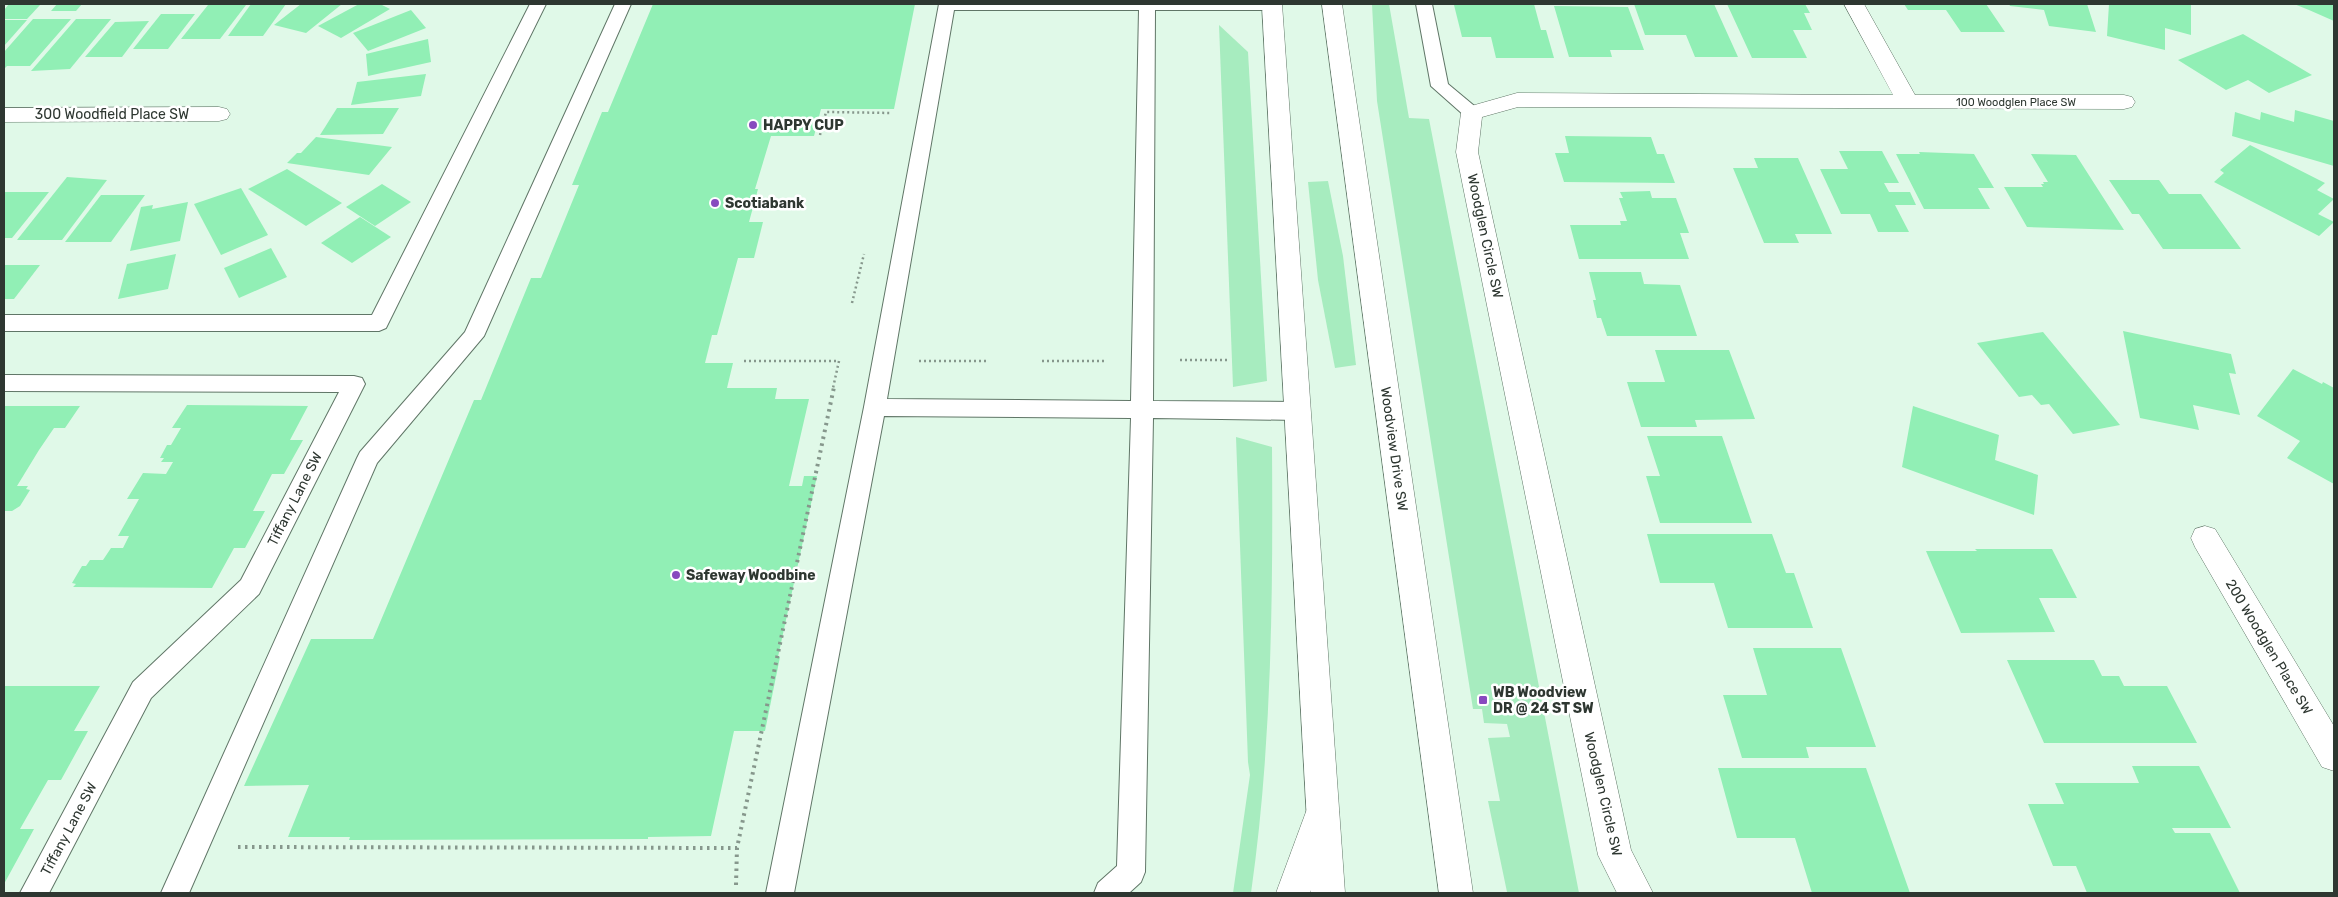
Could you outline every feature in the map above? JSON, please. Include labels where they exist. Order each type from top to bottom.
[{"type":"street","points":[[1272,4],[1328,893]]},
{"type":"street","points":[[1472,114],[1516,100],[1908,102],[1854,4]]},
{"type":"street","name":"Woodview Drive SW","points":[[1332,8],[1456,893]]},
{"type":"street","name":"100 Woodglen Place SW","points":[[1908,102],[2124,102]]},
{"type":"street","name":"300 Woodfield Place SW","points":[[4,115],[220,114]]},
{"type":"street","name":"Woodglen Circle SW","points":[[1472,114],[1467,152],[1615,855],[1636,893]]},
{"type":"street","name":"200 Woodglen Place SW","points":[[2205,538],[2334,756]]},
{"type":"street","points":[[1293,893],[1322,812]]},
{"type":"lane","points":[[4,323],[379,323],[538,4]]},
{"type":"lane","points":[[174,893],[368,458],[474,336],[623,4]]},
{"type":"lane","points":[[780,893],[875,407],[947,5],[1272,4]]},
{"type":"lane","points":[[1424,4],[1440,86],[1472,114]]},
{"type":"lane","points":[[1108,893],[1132,872],[1142,408],[1147,5]]},
{"type":"lane","name":"Tiffany Lane SW","points":[[4,383],[354,384],[250,587],[142,690],[34,893]]},
{"type":"lane","points":[[875,407],[1142,408],[1298,411]]},
{"type":"path","points":[[820,135],[826,112],[896,113]]},
{"type":"path","points":[[1179,360],[1226,360]]},
{"type":"path","points":[[912,361],[988,361]]},
{"type":"path","points":[[1042,361],[1107,361]]},
{"type":"path","points":[[736,886],[737,848],[839,362],[744,362]]},
{"type":"path","points":[[235,847],[737,848]]},
{"type":"green space","points":[[1372,4],[1389,4],[1409,118],[1429,119],[1579,893],[1507,892],[1488,801],[1500,801],[1488,738],[1510,737],[1507,724],[1484,723],[1482,709],[1473,709],[1377,101]]},
{"type":"green space","points":[[1219,25],[1248,52],[1267,381],[1233,387]]},
{"type":"green space","points":[[1328,181],[1343,256],[1356,365],[1335,368],[1318,280],[1308,182]]},
{"type":"green space","points":[[1236,437],[1272,447],[1270,671],[1263,782],[1251,893],[1233,893],[1250,775]]},
{"type":"building","points":[[9,4],[41,4],[27,19],[4,19],[4,10]]},
{"type":"building","points":[[57,4],[82,4],[76,11],[51,11]]},
{"type":"building","points":[[251,4],[286,4],[263,36],[228,36]]},
{"type":"building","points":[[301,4],[342,4],[306,33],[274,25]]},
{"type":"building","points":[[359,4],[380,4],[390,9],[341,38],[318,26]]},
{"type":"building","points":[[653,4],[915,4],[894,109],[821,109],[814,136],[771,136],[755,189],[758,189],[749,222],[763,222],[754,258],[738,258],[717,335],[712,335],[705,363],[733,363],[727,388],[777,388],[775,399],[809,399],[789,486],[802,486],[804,476],[817,476],[778,657],[780,657],[765,731],[734,731],[711,836],[648,837],[648,839],[349,840],[350,837],[288,837],[309,785],[244,786],[311,639],[373,639],[474,400],[481,400],[531,278],[541,278],[579,185],[572,185],[602,112],[608,112]]},
{"type":"building","points":[[1534,4],[1541,30],[1546,30],[1554,58],[1496,58],[1491,37],[1462,37],[1454,5]]},
{"type":"building","points":[[1634,4],[1714,4],[1738,57],[1695,57],[1686,35],[1645,35]]},
{"type":"building","points":[[1727,4],[1805,4],[1810,13],[1804,13],[1812,30],[1793,30],[1807,58],[1752,58]]},
{"type":"building","points":[[1904,4],[1986,4],[2005,32],[1961,32],[1946,10],[1908,10]]},
{"type":"building","points":[[2009,4],[2087,4],[2096,32],[2049,26],[2044,10],[2010,6]]},
{"type":"building","points":[[2109,4],[2191,4],[2191,35],[2165,28],[2165,50],[2107,36]]},
{"type":"building","points":[[2294,4],[2334,4],[2334,21],[2309,10]]},
{"type":"building","points":[[208,5],[246,5],[220,39],[181,39]]},
{"type":"building","points":[[1554,6],[1628,7],[1644,50],[1610,50],[1612,57],[1569,57]]},
{"type":"building","points":[[411,10],[426,28],[368,51],[353,33]]},
{"type":"building","points":[[161,14],[195,14],[168,49],[133,49]]},
{"type":"building","points":[[33,19],[71,19],[30,66],[7,66],[4,69],[4,52]]},
{"type":"building","points":[[76,19],[111,19],[70,69],[31,71]]},
{"type":"building","points":[[4,20],[27,20],[4,46]]},
{"type":"building","points":[[149,21],[122,57],[85,57],[115,22]]},
{"type":"building","points":[[2243,34],[2312,75],[2269,93],[2248,80],[2226,90],[2178,60]]},
{"type":"building","points":[[428,39],[431,62],[368,76],[366,54]]},
{"type":"building","points":[[426,74],[421,96],[351,105],[357,82]]},
{"type":"building","points":[[337,108],[399,108],[383,134],[320,135]]},
{"type":"building","points":[[2295,110],[2334,121],[2334,166],[2232,136],[2235,112],[2260,120],[2261,112],[2294,122]]},
{"type":"building","points":[[1565,136],[1651,137],[1657,154],[1664,154],[1675,183],[1564,182],[1555,153],[1569,153]]},
{"type":"building","points":[[316,137],[392,147],[369,175],[287,163],[297,153],[301,153]]},
{"type":"building","points":[[2250,145],[2325,183],[2317,190],[2334,199],[2318,214],[2334,222],[2319,236],[2214,182],[2224,173],[2220,170]]},
{"type":"building","points":[[1839,151],[1882,151],[1899,183],[1884,183],[1889,192],[1910,192],[1916,205],[1895,205],[1909,232],[1878,232],[1870,214],[1841,214],[1820,169],[1848,169]]},
{"type":"building","points":[[1919,152],[1974,154],[1994,188],[1978,188],[1990,209],[1924,209],[1896,154],[1920,154]]},
{"type":"building","points":[[2031,154],[2076,155],[2124,230],[2027,227],[2004,187],[2043,187],[2041,184],[2044,184],[2043,182],[2048,182]]},
{"type":"building","points":[[1754,158],[1798,158],[1832,234],[1795,234],[1799,243],[1764,243],[1733,168],[1758,168]]},
{"type":"building","points":[[287,169],[342,203],[306,226],[248,189]]},
{"type":"building","points":[[67,177],[107,180],[62,240],[17,240]]},
{"type":"building","points":[[2109,180],[2159,180],[2169,194],[2201,194],[2241,249],[2163,249],[2139,214],[2132,214]]},
{"type":"building","points":[[382,184],[411,202],[375,226],[346,207]]},
{"type":"building","points":[[241,188],[268,235],[221,255],[194,204]]},
{"type":"building","points":[[1650,191],[1652,198],[1676,198],[1689,233],[1680,233],[1689,259],[1579,259],[1570,225],[1621,225],[1620,221],[1627,221],[1619,198],[1623,198],[1620,192]]},
{"type":"building","points":[[4,192],[49,192],[12,238],[4,238]]},
{"type":"building","points":[[101,195],[145,195],[111,242],[65,242]]},
{"type":"building","points":[[188,202],[180,241],[130,251],[141,207],[153,205],[152,209]]},
{"type":"building","points":[[360,217],[391,237],[352,263],[321,243]]},
{"type":"building","points":[[271,248],[287,277],[239,298],[224,268]]},
{"type":"building","points":[[176,254],[168,289],[118,299],[127,264]]},
{"type":"building","points":[[4,265],[40,265],[14,299],[4,299]]},
{"type":"building","points":[[1589,272],[1641,272],[1644,284],[1680,285],[1697,336],[1607,336],[1601,318],[1597,318],[1593,300],[1596,300]]},
{"type":"building","points":[[2123,331],[2231,354],[2236,374],[2229,373],[2240,415],[2193,405],[2199,430],[2140,418]]},
{"type":"building","points":[[2043,332],[2120,425],[2073,434],[2049,404],[2041,405],[2032,395],[2019,397],[1977,343]]},
{"type":"building","points":[[1655,350],[1729,350],[1755,419],[1695,420],[1697,427],[1641,427],[1627,382],[1665,382]]},
{"type":"building","points":[[2293,369],[2334,388],[2334,484],[2287,458],[2300,441],[2257,416]]},
{"type":"building","points":[[187,405],[308,406],[290,440],[303,440],[284,474],[272,474],[253,511],[265,511],[245,548],[234,548],[212,588],[73,587],[76,584],[72,583],[82,566],[86,566],[90,560],[103,560],[111,548],[123,548],[129,536],[118,536],[139,499],[127,499],[143,473],[166,474],[173,462],[161,462],[164,458],[160,458],[167,445],[171,445],[181,428],[172,428]]},
{"type":"building","points":[[4,406],[80,406],[65,428],[54,428],[39,450],[17,486],[28,486],[26,489],[30,490],[20,506],[12,511],[4,511]]},
{"type":"building","points":[[1913,406],[1999,435],[1995,460],[2038,475],[2034,515],[1902,467]]},
{"type":"building","points":[[1647,436],[1722,436],[1752,523],[1660,523],[1646,476],[1660,476]]},
{"type":"building","points":[[1647,534],[1772,534],[1786,573],[1794,573],[1813,628],[1728,628],[1714,583],[1660,583]]},
{"type":"building","points":[[1975,549],[2052,549],[2077,598],[2039,598],[2055,632],[1961,633],[1926,551],[1977,551]]},
{"type":"building","points":[[1753,648],[1841,648],[1876,747],[1806,747],[1809,758],[1742,758],[1723,695],[1767,695]]},
{"type":"building","points":[[2007,660],[2094,660],[2102,676],[2119,676],[2124,686],[2167,686],[2197,743],[2044,743]]},
{"type":"building","points":[[4,686],[100,686],[74,731],[88,731],[61,780],[48,780],[20,829],[34,829],[4,884]]},
{"type":"building","points":[[2132,766],[2199,766],[2231,828],[2172,828],[2175,833],[2210,833],[2240,893],[2087,893],[2076,866],[2053,866],[2028,804],[2064,804],[2055,783],[2139,783]]},
{"type":"building","points":[[1718,768],[1866,768],[1910,893],[1812,893],[1795,838],[1737,838]]},
{"type":"place","name":"HAPPY CUP","points":[[753,125]]},
{"type":"place","name":"Scotiabank","points":[[715,203]]},
{"type":"place","name":"Safeway Woodbine","points":[[676,575]]},
{"type":"place","name":"WB Woodview DR @ 24 ST SW","points":[[1483,700]]}]
